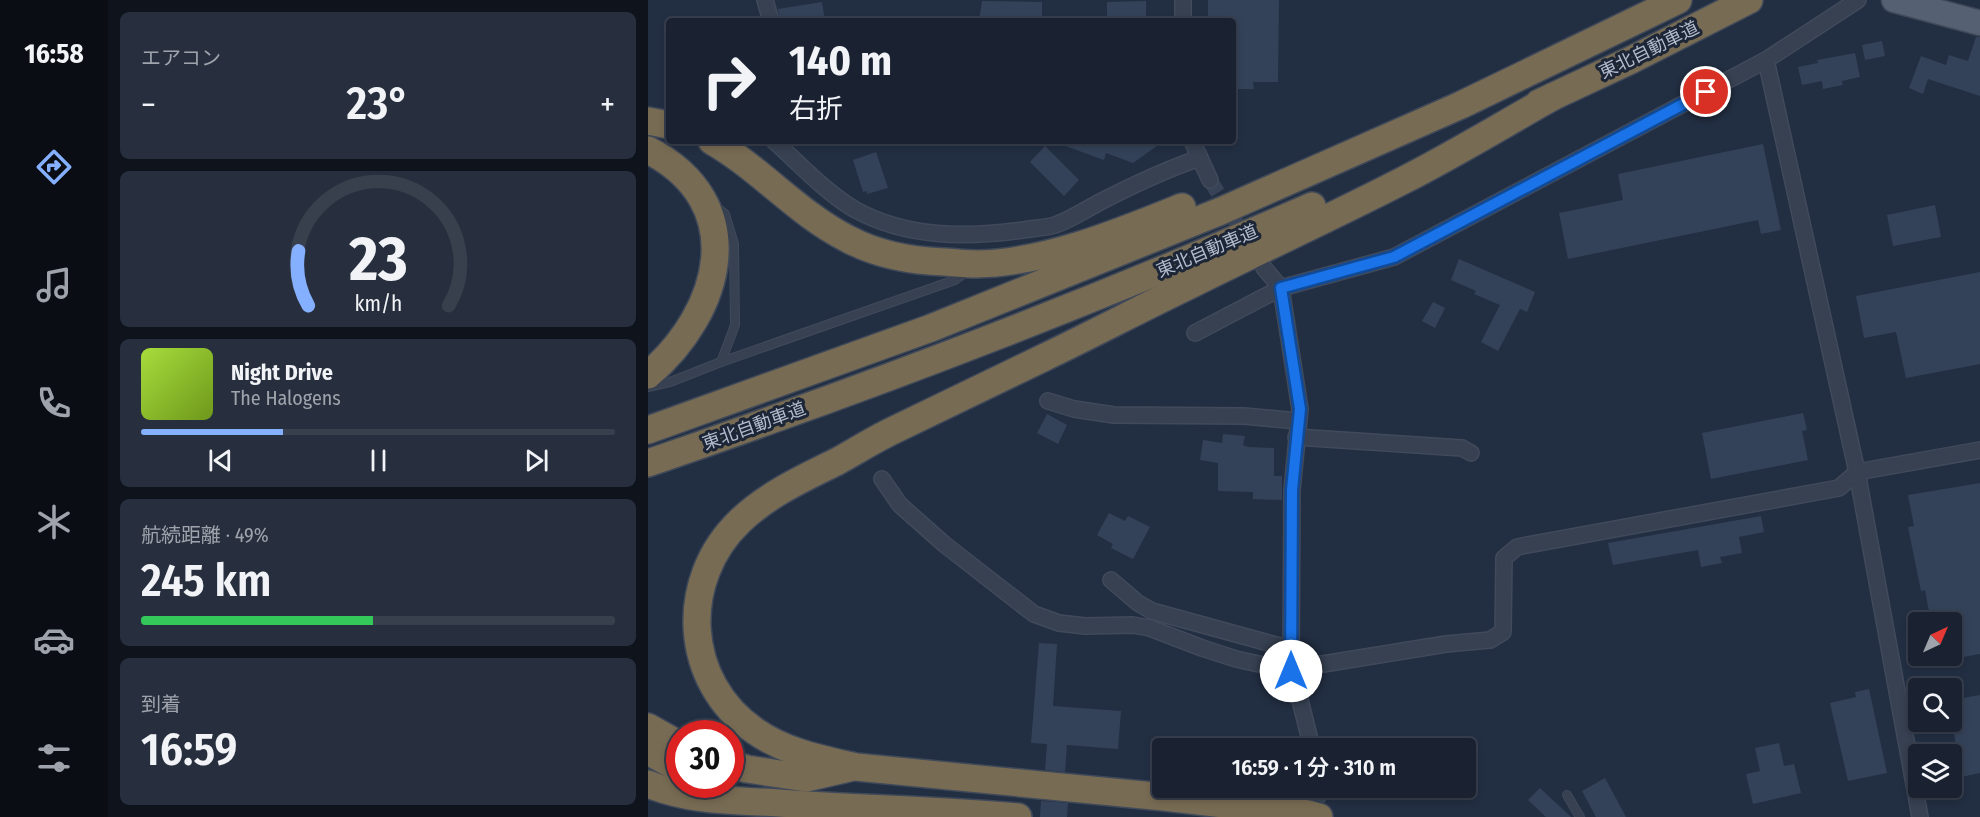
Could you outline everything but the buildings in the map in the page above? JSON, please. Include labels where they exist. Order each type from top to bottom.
[{"type":"highway","name":"東北自動車道","points":[[648,430],[932,328],[1148,241],[1318,169],[1538,68],[1678,0]]},
{"type":"highway","name":"東北自動車道","points":[[648,463],[932,362],[1086,301],[1332,197],[1631,60],[1749,0]]},
{"type":"highway","points":[[717,144],[734,154],[806,212],[849,240],[901,257],[930,262],[977,264],[1011,261],[1050,253],[1122,230],[1378,126],[1538,68]]},
{"type":"highway","points":[[1319,800],[1308,814],[1164,797],[856,767],[810,757],[781,746],[756,732],[737,717],[719,696],[706,671],[698,645],[696,614],[701,586],[711,560],[725,536],[767,499],[797,481],[890,432],[1395,184],[1554,96]]},
{"type":"highway","points":[[648,121],[666,124]]},
{"type":"highway","points":[[648,150],[666,160],[699,192],[709,214],[714,233],[714,270],[701,310],[689,331],[648,375]]},
{"type":"highway","points":[[648,727],[666,737]]},
{"type":"highway","points":[[648,751],[666,761]]},
{"type":"highway","points":[[744,768],[806,778],[856,767]]},
{"type":"highway","points":[[648,784],[694,799],[968,812],[1018,817]]},
{"type":"highway","points":[[742,798],[749,801]]},
{"type":"main road","points":[[1894,0],[1980,23]]},
{"type":"street","points":[[765,0],[770,18]]},
{"type":"street","points":[[1183,0],[1183,18]]},
{"type":"street","points":[[1195,333],[1281,288],[1394,257],[1766,60],[1858,0]]},
{"type":"street","points":[[1766,60],[1857,472],[1920,817]]},
{"type":"street","points":[[777,144],[818,182],[869,217],[915,230],[948,235],[984,235],[1055,225],[1162,171],[1200,158]]},
{"type":"street","points":[[1193,144],[1210,180]]},
{"type":"street","points":[[1264,268],[1281,288],[1300,409],[1292,490],[1291,661],[1310,738]]},
{"type":"street","points":[[1048,401],[1074,409],[1114,415],[1244,416],[1299,420]]},
{"type":"street","points":[[1296,437],[1462,448],[1471,453]]},
{"type":"street","points":[[882,479],[900,505],[944,544],[1034,614],[1059,623],[1085,626],[1133,625],[1150,628],[1236,659],[1323,664],[1446,644],[1490,640],[1503,632],[1504,558],[1517,547],[1839,488],[1857,472],[1980,450]]},
{"type":"street","points":[[1110,580],[1138,603],[1152,611],[1291,661]]},
{"type":"lane","points":[[699,192],[725,214],[734,244],[735,325],[721,362]]},
{"type":"lane","points":[[648,387],[670,382],[955,280],[977,264]]},
{"type":"lane","points":[[1567,795],[1580,817]]},
{"type":"tunnel","points":[[1210,180],[1247,240]]},
{"type":"route","points":[[1291,671],[1292,490],[1300,409],[1281,288],[1394,257],[1706,92]]}]
